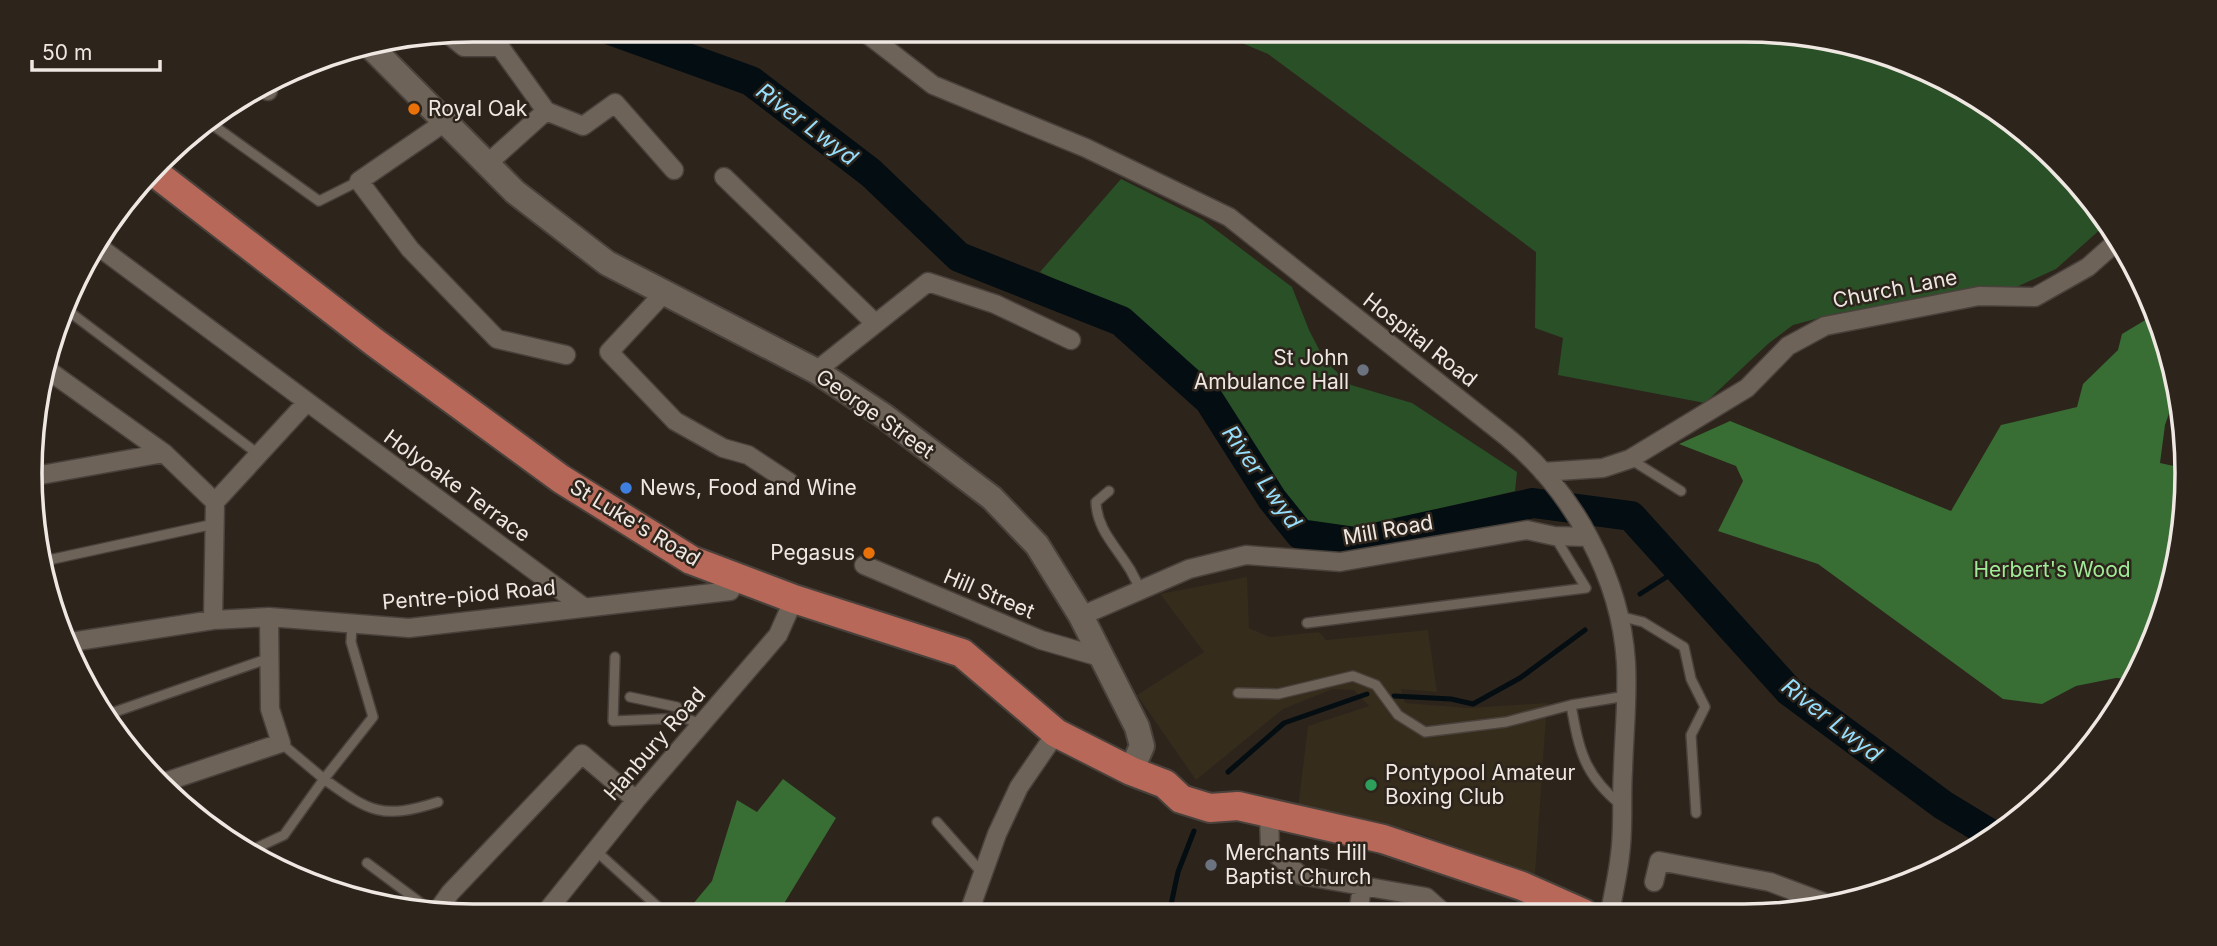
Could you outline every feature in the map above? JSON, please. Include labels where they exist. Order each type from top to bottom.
[{"type":"main road","name":"George Street","points":[[377,53],[515,192],[607,264],[816,371],[884,416],[992,498],[1037,545],[1081,616],[1137,727],[1142,746],[1131,771]]},
{"type":"main road","name":"St Luke's Road","points":[[160,177],[374,342],[561,479],[691,560],[842,615],[962,653],[1056,733],[1131,771],[1165,784],[1181,799],[1210,808],[1238,806],[1383,839],[1522,886],[1563,904]]},
{"type":"street","name":"Hospital Road","points":[[877,42],[933,85],[1086,148],[1229,217],[1507,438],[1547,478],[1575,516],[1606,573],[1619,616],[1626,662],[1621,853],[1612,904]]},
{"type":"street","points":[[458,43],[464,47],[500,47],[546,111],[583,126],[615,103],[674,170]]},
{"type":"street","points":[[487,164],[546,111]]},
{"type":"street","points":[[446,122],[359,181],[410,249],[497,339],[566,355]]},
{"type":"street","points":[[724,177],[876,323]]},
{"type":"street","name":"Church Lane","points":[[1547,478],[1603,468],[1630,459],[1747,388],[1788,346],[1825,326],[1979,296],[2035,297],[2088,267],[2110,247]]},
{"type":"street","name":"Holyoake Terrace","points":[[104,251],[582,606]]},
{"type":"street","points":[[816,371],[928,282],[995,304],[1071,340]]},
{"type":"street","points":[[664,293],[609,352],[675,421],[723,448],[748,455],[789,482]]},
{"type":"street","points":[[54,374],[164,453],[215,502]]},
{"type":"street","points":[[213,620],[215,502],[306,403]]},
{"type":"street","points":[[42,475],[164,453]]},
{"type":"street","name":"Mill Road","points":[[1081,616],[1189,569],[1246,555],[1340,562],[1527,530],[1554,536],[1588,537]]},
{"type":"street","name":"Hill Street","points":[[864,565],[1041,640],[1100,657]]},
{"type":"street","name":"Pentre-piod Road","points":[[76,641],[213,620],[269,617],[352,626],[409,628],[582,606],[705,596],[730,591],[738,578]]},
{"type":"street","name":"Hanbury Road","points":[[553,904],[636,800],[778,635],[793,598]]},
{"type":"street","points":[[170,780],[281,743],[270,709],[267,659],[269,617]]},
{"type":"street","points":[[978,904],[983,874],[1019,787],[1056,733]]},
{"type":"street","points":[[443,903],[450,892],[582,754],[636,800]]},
{"type":"street","points":[[1269,814],[1270,849],[1300,876],[1426,897],[1433,904]]},
{"type":"street","points":[[1654,882],[1659,861],[1770,882],[1813,898]]},
{"type":"street","points":[[1359,904],[1362,887]]},
{"type":"lane","points":[[216,127],[318,201],[359,181]]},
{"type":"lane","points":[[73,314],[258,454]]},
{"type":"lane","points":[[1630,459],[1681,491]]},
{"type":"lane","points":[[1109,491],[1096,502],[1097,522],[1134,573],[1140,591]]},
{"type":"lane","points":[[51,560],[214,524]]},
{"type":"lane","points":[[1307,623],[1586,588],[1554,536]]},
{"type":"lane","points":[[1619,616],[1643,622],[1684,647],[1691,679],[1705,707],[1691,735],[1696,813]]},
{"type":"lane","points":[[259,847],[284,835],[373,717],[351,642],[352,626]]},
{"type":"lane","points":[[615,657],[613,721],[684,718],[702,724]]},
{"type":"lane","points":[[115,712],[267,659]]},
{"type":"lane","points":[[1238,693],[1278,694],[1353,676],[1376,685],[1398,715],[1425,733],[1506,722],[1570,705],[1626,696]]},
{"type":"lane","points":[[630,697],[677,707],[684,718]]},
{"type":"lane","points":[[1570,705],[1583,761],[1600,787],[1621,805]]},
{"type":"lane","points":[[281,743],[363,807],[386,812],[413,810],[438,802]]},
{"type":"lane","points":[[937,822],[983,874]]},
{"type":"lane","points":[[596,850],[655,904]]},
{"type":"lane","points":[[367,863],[417,900]]},
{"type":"shaded area","points":[[1247,577],[1249,628],[1270,637],[1319,632],[1326,640],[1428,630],[1437,692],[1401,689],[1405,703],[1469,708],[1547,703],[1535,875],[1410,830],[1298,808],[1308,726],[1369,706],[1354,690],[1333,689],[1283,709],[1196,780],[1137,695],[1204,652],[1160,594]]},
{"type":"green space","points":[[1240,42],[1744,42],[1828,50],[1909,75],[1935,86],[1983,115],[2049,168],[2099,230],[2056,269],[2012,289],[1977,290],[1838,313],[1793,325],[1769,343],[1705,403],[1558,375],[1563,338],[1535,328],[1536,252],[1268,54]]},
{"type":"green space","points":[[1121,179],[1203,220],[1292,287],[1325,361],[1351,385],[1412,403],[1517,472],[1515,491],[1334,534],[1305,524],[1258,470],[1222,402],[1150,328],[1040,272]]},
{"type":"green space","name":"Herbert's Wood","points":[[2146,319],[2167,389],[2170,410],[2165,425],[2160,463],[2175,466],[2175,473],[2167,557],[2152,612],[2123,678],[2076,686],[2042,704],[2003,699],[1818,564],[1718,531],[1743,481],[1736,466],[1679,444],[1730,421],[1951,511],[2001,425],[2077,407],[2083,384],[2118,350],[2122,334]]},
{"type":"green space","points":[[783,779],[836,818],[784,904],[693,904],[712,881],[737,800],[757,812]]},
{"type":"waterway","name":"River Lwyd","points":[[643,42],[751,81],[871,173],[959,257],[1121,321],[1209,400],[1272,499],[1300,534],[1356,542],[1533,503],[1631,516],[1789,691],[1943,805],[1984,830]]},
{"type":"waterway","points":[[1640,594],[1679,569]]},
{"type":"waterway","points":[[1394,696],[1451,699],[1473,704],[1520,678],[1585,630]]},
{"type":"waterway","points":[[1228,772],[1284,723],[1367,694]]},
{"type":"waterway","points":[[1171,904],[1178,872],[1194,831]]},
{"type":"place","name":"Royal Oak","points":[[414,109]]},
{"type":"place","name":"St John Ambulance Hall","points":[[1363,370]]},
{"type":"place","name":"News, Food and Wine","points":[[626,488]]},
{"type":"place","name":"Pegasus","points":[[869,553]]},
{"type":"place","name":"Pontypool Amateur Boxing Club","points":[[1371,785]]},
{"type":"place","name":"Merchants Hill Baptist Church","points":[[1211,865]]}]
